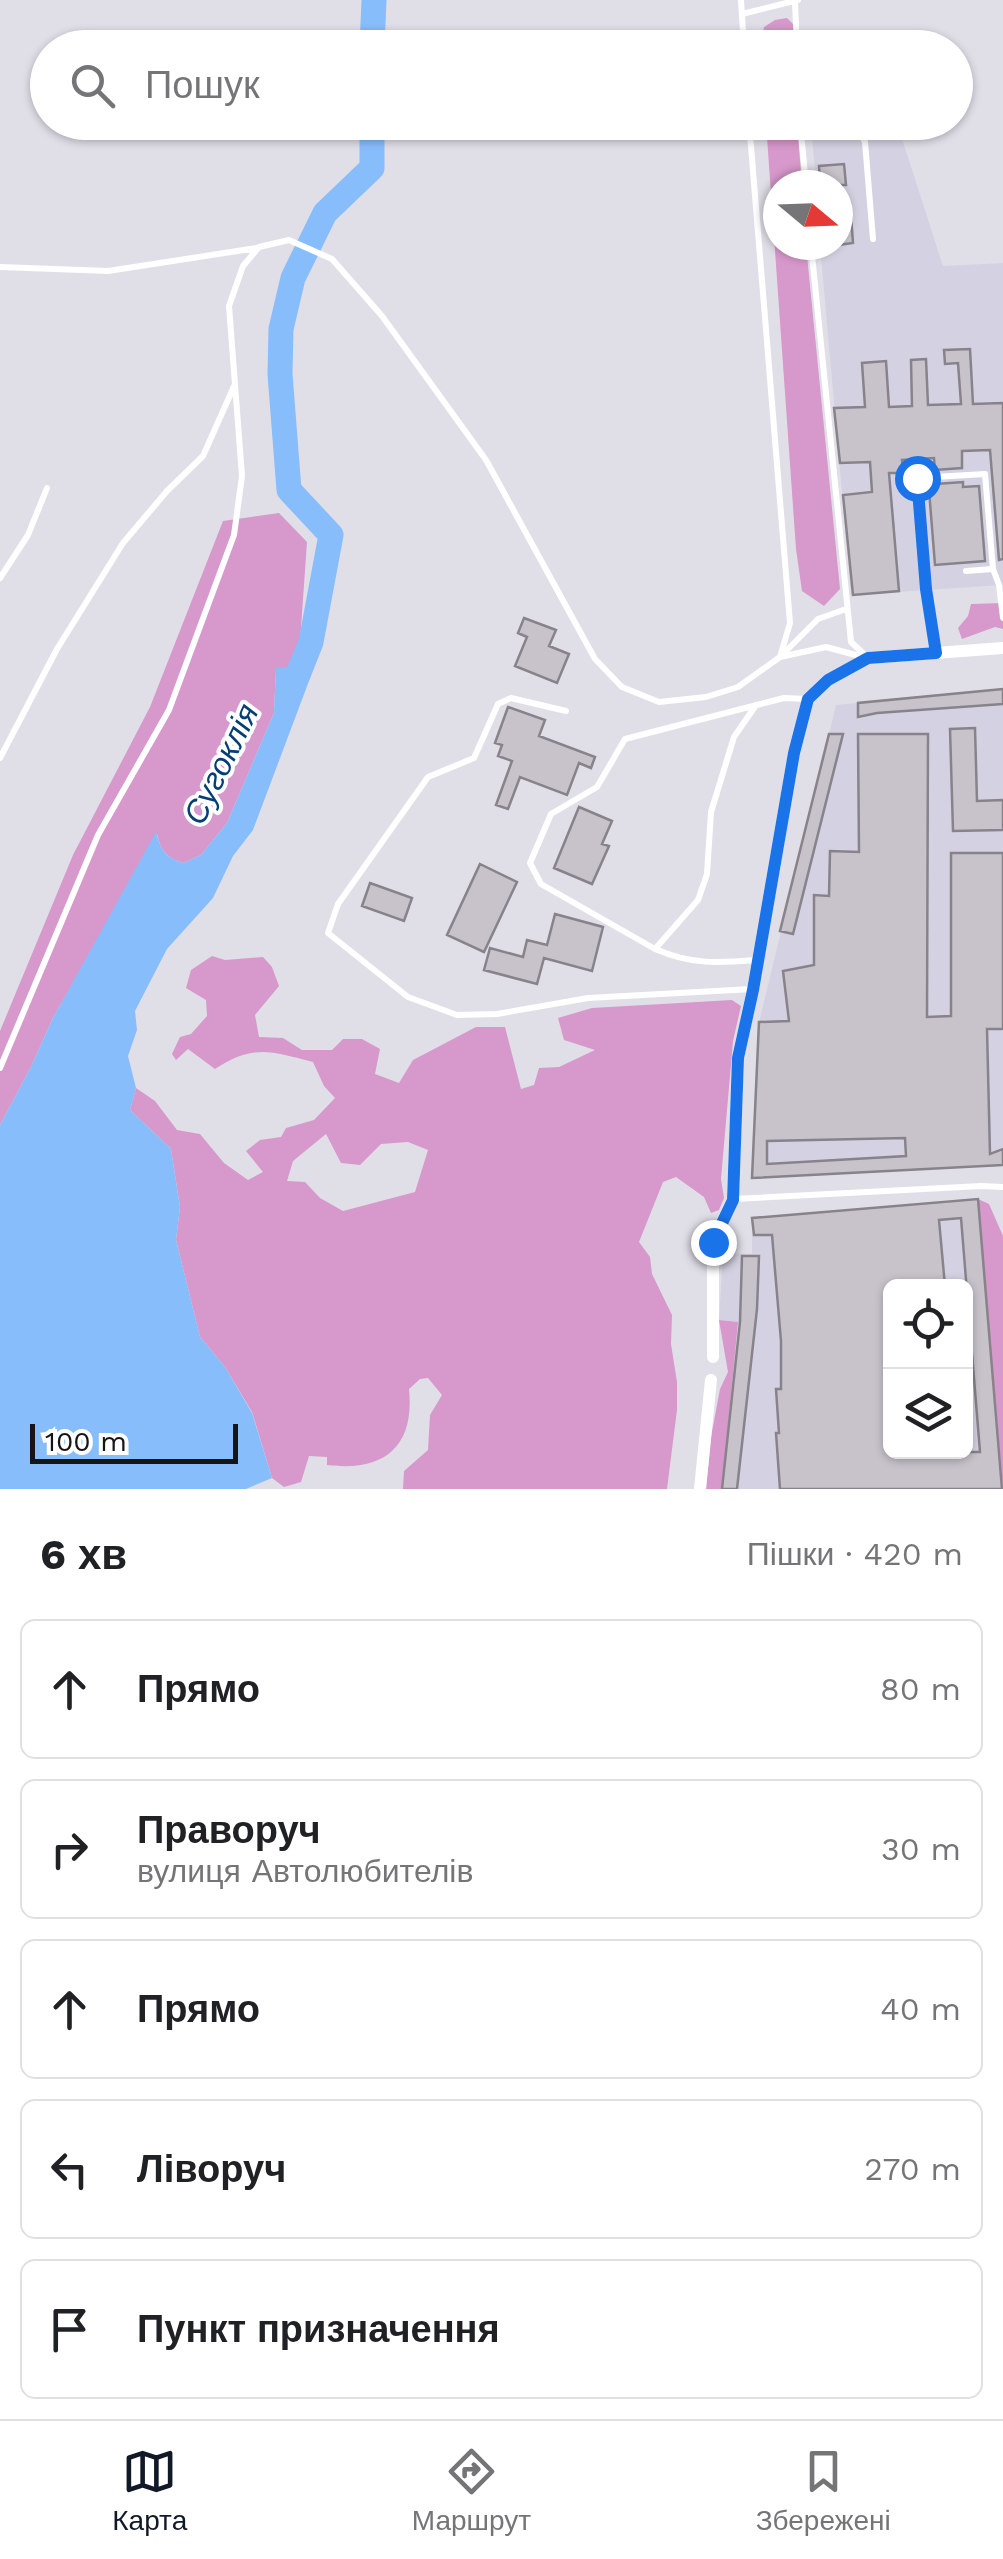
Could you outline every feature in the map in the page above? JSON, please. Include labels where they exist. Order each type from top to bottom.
[{"type":"street","points":[[713,1356],[713,1242],[733,1200],[738,1058],[794,753],[808,699],[828,680],[868,658],[1003,648]]},
{"type":"street","points":[[698,1489],[712,1380]]},
{"type":"lane","points":[[741,0],[743,30]]},
{"type":"lane","points":[[742,14],[796,1],[797,30]]},
{"type":"lane","points":[[750,140],[790,623],[780,657]]},
{"type":"lane","points":[[802,140],[805,170]]},
{"type":"lane","points":[[864,140],[873,239]]},
{"type":"lane","points":[[0,267],[108,271],[289,240],[332,259],[382,316],[486,460],[595,659],[622,687],[659,702],[706,698],[738,687],[780,657],[818,620],[846,608]]},
{"type":"lane","points":[[0,1068],[98,835],[169,710],[234,535],[242,476],[229,306],[243,266],[259,248]]},
{"type":"lane","points":[[812,260],[846,608],[851,642],[868,658]]},
{"type":"lane","points":[[0,758],[58,650],[123,544],[167,491],[203,456],[235,383]]},
{"type":"lane","points":[[936,653],[926,589],[917,478],[985,474],[993,569],[1003,618]]},
{"type":"lane","points":[[0,578],[28,535],[47,488]]},
{"type":"lane","points":[[966,571],[993,569]]},
{"type":"lane","points":[[780,657],[826,647],[868,658]]},
{"type":"lane","points":[[566,711],[511,698],[498,704],[474,758],[428,777],[338,904],[328,933],[408,997],[457,1015],[496,1014],[588,998],[753,990]]},
{"type":"lane","points":[[758,960],[709,964],[655,949],[541,884],[530,863],[551,814],[598,787],[625,740],[784,698],[808,699]]},
{"type":"lane","points":[[655,949],[698,900],[707,874],[711,812],[734,738],[756,705]]},
{"type":"lane","points":[[733,1200],[1003,1187]]},
{"type":"shaded area","points":[[787,18],[795,30],[763,30],[775,20]]},
{"type":"shaded area","points":[[767,140],[798,140],[801,170],[769,170]]},
{"type":"shaded area","points":[[812,140],[902,140],[943,266],[1003,263],[1003,585],[851,595],[821,260],[853,260],[853,170],[815,170]]},
{"type":"shaded area","points":[[776,260],[807,260],[840,589],[824,606],[802,591]]},
{"type":"shaded area","points":[[279,513],[307,542],[300,642],[295,667],[276,669],[274,713],[227,823],[201,855],[184,863],[165,853],[157,834],[53,1018],[0,1125],[0,1031],[73,855],[150,707],[223,521]]},
{"type":"shaded area","points":[[1003,603],[1003,629],[995,627],[962,639],[958,628],[968,616],[971,604]]},
{"type":"shaded area","points":[[1003,689],[1003,1165],[752,1178],[759,1022],[836,705]]},
{"type":"shaded area","points":[[212,956],[225,960],[263,957],[272,967],[279,986],[255,1015],[259,1037],[283,1038],[302,1050],[332,1050],[343,1039],[362,1039],[380,1049],[375,1074],[399,1083],[413,1060],[476,1027],[505,1027],[521,1089],[534,1085],[539,1068],[559,1067],[595,1050],[564,1040],[558,1018],[592,1008],[732,1000],[741,1006],[733,1041],[721,1179],[724,1198],[719,1210],[711,1213],[704,1197],[676,1177],[663,1182],[639,1242],[650,1257],[652,1274],[672,1315],[677,1410],[667,1489],[403,1489],[404,1471],[428,1450],[430,1415],[442,1395],[428,1378],[420,1379],[409,1389],[407,1427],[391,1452],[379,1460],[327,1465],[327,1457],[309,1456],[301,1482],[284,1487],[272,1478],[252,1412],[225,1367],[200,1337],[176,1240],[180,1207],[171,1149],[130,1110],[136,1088],[155,1101],[177,1130],[200,1134],[224,1163],[248,1180],[263,1172],[246,1151],[260,1140],[281,1137],[286,1128],[314,1120],[335,1098],[324,1086],[313,1062],[285,1055],[252,1053],[215,1069],[188,1049],[176,1060],[172,1054],[180,1037],[191,1034],[207,1016],[206,1000],[186,988],[191,970]],"holes":[[[326,1134],[341,1163],[360,1165],[381,1144],[408,1142],[428,1150],[415,1192],[343,1211],[320,1198],[305,1182],[287,1181],[293,1161]]]},
{"type":"shaded area","points":[[978,1199],[1001,1489],[722,1489],[738,1322],[719,1320],[723,1253],[752,1254],[752,1218]]},
{"type":"shaded area","points":[[978,1199],[989,1204],[1003,1236],[1003,1489]]},
{"type":"shaded area","points":[[719,1320],[738,1322],[722,1489],[706,1489],[720,1389],[728,1372]]},
{"type":"water","points":[[300,642],[311,642],[318,657],[253,830],[233,856],[213,898],[167,949],[135,1011],[137,1030],[128,1056],[136,1088],[130,1110],[171,1149],[180,1207],[176,1240],[200,1337],[225,1367],[252,1413],[272,1478],[246,1489],[0,1489],[0,1125],[53,1018],[156,832],[165,852],[184,863],[201,855],[227,823],[274,713],[276,668],[295,667]]},
{"type":"building","points":[[844,164],[845,170],[819,170],[819,166]]},
{"type":"building","points":[[970,349],[973,404],[1003,403],[1003,559],[999,560],[990,450],[962,451],[962,468],[935,470],[934,458],[902,460],[903,473],[889,473],[899,591],[853,595],[843,495],[872,492],[870,462],[840,463],[834,408],[865,407],[862,363],[886,361],[889,407],[912,406],[911,360],[926,359],[928,405],[961,404],[958,363],[945,364],[944,350]]},
{"type":"building","points":[[963,482],[963,487],[979,486],[985,561],[935,565],[929,490],[936,489],[936,484]]},
{"type":"building","points":[[524,618],[556,630],[549,646],[569,654],[557,683],[515,666],[527,637],[518,633]]},
{"type":"building","points":[[1003,689],[1003,704],[858,717],[858,703]]},
{"type":"building","points":[[508,707],[545,720],[539,736],[595,757],[591,768],[579,763],[567,795],[520,777],[508,809],[496,805],[512,761],[498,756],[502,745],[495,743]]},
{"type":"building","points":[[975,728],[977,801],[1003,800],[1003,830],[953,831],[950,729]]},
{"type":"building","points":[[829,734],[843,734],[793,934],[780,931]]},
{"type":"building","points":[[858,734],[928,734],[927,1017],[951,1016],[951,853],[1003,853],[1003,1029],[987,1029],[990,1154],[1003,1149],[1003,1165],[752,1178],[759,1022],[789,1021],[783,971],[814,965],[814,895],[829,896],[830,851],[859,852]],"holes":[[[905,1138],[906,1156],[767,1164],[767,1141]]]},
{"type":"building","points":[[579,807],[612,821],[602,844],[609,846],[592,884],[554,868]]},
{"type":"building","points":[[480,864],[517,882],[484,952],[447,935]]},
{"type":"building","points":[[370,883],[412,898],[404,921],[362,906]]},
{"type":"building","points":[[555,914],[603,927],[592,971],[544,958],[537,984],[484,970],[490,948],[523,957],[527,940],[547,945]]},
{"type":"building","points":[[978,1199],[1002,1489],[780,1489],[776,1389],[781,1389],[781,1341],[772,1235],[754,1235],[752,1218]]},
{"type":"building","points":[[742,1256],[759,1256],[757,1309],[737,1489],[722,1489],[740,1322]]},
{"type":"waterway","name":"Сугоклія","points":[[373,30],[374,0]]},
{"type":"waterway","name":"Сугоклія","points":[[299,672],[311,642],[331,535],[289,490],[280,374],[281,329],[293,278],[325,213],[372,168],[372,140]]},
{"type":"route","points":[[713,1242],[733,1200],[738,1058],[794,753],[808,699],[828,680],[868,658],[936,653],[926,589],[917,478]]}]
